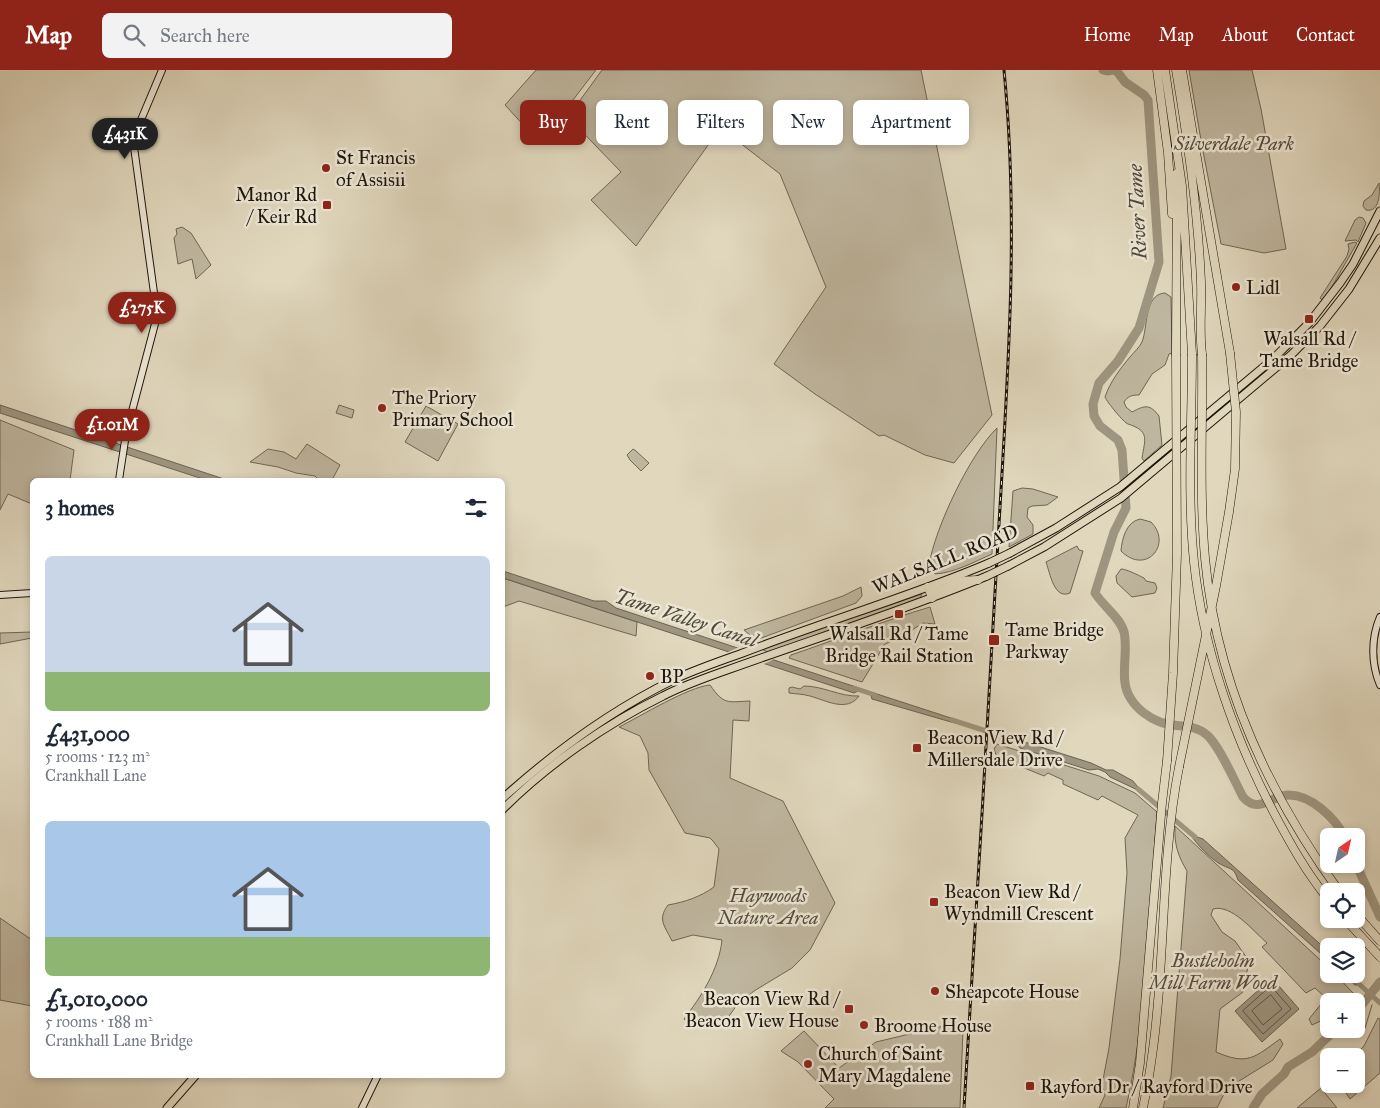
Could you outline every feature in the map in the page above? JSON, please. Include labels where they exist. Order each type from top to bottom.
[{"type":"highway","points":[[1157,70],[1168,153],[1175,278]]},
{"type":"highway","points":[[1165,70],[1177,144],[1185,219],[1192,354],[1191,513],[1194,555],[1202,611],[1216,668],[1233,722],[1255,777],[1289,842],[1320,887]]},
{"type":"highway","points":[[1176,70],[1184,119],[1201,282],[1203,505],[1205,558],[1211,605],[1243,723],[1260,761],[1302,838],[1333,883]]},
{"type":"highway","points":[[1143,1108],[1151,1062],[1158,997],[1169,825],[1230,512],[1235,469],[1236,412],[1230,353],[1182,70]]},
{"type":"highway","points":[[1133,1108],[1140,1063],[1173,673],[1177,554],[1175,278],[1177,144]]},
{"type":"highway","points":[[928,587],[941,590],[961,581],[978,580]]},
{"type":"highway","points":[[928,587],[932,598]]},
{"type":"highway","points":[[1365,924],[1380,941]]},
{"type":"highway","points":[[1353,928],[1380,957]]},
{"type":"main road","name":"WALSALL ROAD","points":[[505,796],[550,757],[598,723],[668,683],[754,648],[928,587],[989,563],[1026,545],[1120,487],[1248,381],[1285,343],[1309,323],[1353,264],[1378,222],[1380,211]]},
{"type":"main road","name":"WALSALL ROAD","points":[[505,807],[552,767],[632,712],[664,695],[746,662],[932,598],[978,580],[1044,547],[1121,498],[1294,352],[1320,326],[1348,289],[1380,238]]},
{"type":"main road","points":[[1285,343],[1294,352]]},
{"type":"main road","points":[[668,683],[681,682],[713,670],[720,672]]},
{"type":"main road","points":[[168,1108],[193,1078]]},
{"type":"street","points":[[119,478],[125,436],[156,320],[154,291],[134,146],[138,127],[162,70]]},
{"type":"street","points":[[0,595],[30,593]]},
{"type":"street","points":[[1380,617],[1373,644],[1375,670],[1380,685]]},
{"type":"street","points":[[362,1108],[377,1078]]},
{"type":"green space","points":[[536,70],[596,70],[573,100],[520,100],[520,121],[505,105]]},
{"type":"green space","points":[[602,70],[921,70],[927,100],[853,100],[853,145],[936,145],[992,415],[954,463],[925,455],[884,435],[879,436],[815,394],[774,364],[826,287],[780,174],[743,145],[763,145],[763,100],[678,100],[678,145],[708,145],[636,246],[591,200],[621,172],[586,136],[586,100],[580,100]]},
{"type":"green space","name":"Silverdale Park","points":[[1189,70],[1252,70],[1261,109],[1286,249],[1264,253],[1221,244]]},
{"type":"green space","points":[[1379,183],[1377,205],[1371,210],[1366,210],[1363,206],[1364,201],[1372,195]]},
{"type":"green space","points":[[1359,217],[1363,218],[1366,223],[1358,242],[1356,240],[1345,241],[1355,220]]},
{"type":"green space","points":[[182,227],[191,233],[211,265],[196,279],[192,259],[178,264],[174,238],[177,234],[176,229]]},
{"type":"green space","points":[[1357,243],[1330,290],[1322,300],[1320,298],[1347,256],[1348,244]]},
{"type":"green space","points":[[1165,293],[1171,297],[1172,353],[1169,354],[1165,365],[1152,374],[1139,395],[1130,396],[1124,402],[1126,407],[1132,412],[1147,407],[1153,409],[1159,416],[1162,445],[1144,461],[1142,458],[1145,441],[1143,433],[1123,420],[1105,397],[1116,376],[1142,342],[1148,312],[1153,299]]},
{"type":"green space","points":[[339,405],[354,410],[352,418],[336,413]]},
{"type":"green space","points":[[426,406],[458,424],[438,461],[405,442]]},
{"type":"green space","points":[[0,420],[74,450],[70,478],[30,478],[30,503],[8,494],[0,510]]},
{"type":"green space","points":[[997,428],[992,554],[957,569],[935,574],[929,565],[938,532],[946,512],[965,473]]},
{"type":"green space","points":[[307,444],[340,465],[333,478],[317,478],[278,467],[250,462],[268,449],[284,452],[296,459]]},
{"type":"green space","points":[[633,449],[649,463],[641,471],[627,455]]},
{"type":"green space","points":[[1022,488],[1033,489],[1058,497],[1047,505],[1028,508],[1027,517],[1033,525],[1033,534],[1009,547],[1013,491]]},
{"type":"green space","points":[[1140,519],[1151,522],[1157,531],[1159,539],[1158,547],[1154,554],[1147,559],[1139,560],[1130,558],[1121,551],[1122,541],[1128,527]]},
{"type":"green space","points":[[1077,546],[1079,550],[1083,551],[1070,593],[1060,593],[1051,578],[1046,562]]},
{"type":"green space","points":[[1121,569],[1139,575],[1146,581],[1155,583],[1157,588],[1155,593],[1132,597],[1117,583],[1116,576]]},
{"type":"green space","points":[[505,579],[637,622],[636,636],[519,601],[505,606]]},
{"type":"green space","points":[[861,587],[862,596],[856,603],[756,640],[744,630],[843,596]]},
{"type":"green space","points":[[922,594],[919,600],[768,652],[761,649]]},
{"type":"green space","points":[[930,607],[935,624],[923,623],[912,630],[909,638],[898,639],[885,644],[862,682],[789,658],[791,655]]},
{"type":"green space","points":[[30,632],[30,638],[0,644],[0,633]]},
{"type":"green space","name":"Haywoods Nature Area","points":[[710,685],[719,696],[727,701],[750,701],[749,721],[733,720],[730,778],[783,801],[835,903],[810,950],[792,968],[754,991],[737,1005],[724,1023],[698,1018],[689,1023],[684,1019],[697,1001],[713,972],[722,940],[693,935],[672,941],[663,923],[663,915],[668,905],[692,899],[714,887],[719,849],[710,838],[685,833],[649,770],[648,753],[640,736],[619,727],[677,696]]},
{"type":"green space","points":[[804,686],[811,686],[845,695],[859,696],[854,701],[842,705],[807,695],[789,693],[789,688],[800,689]]},
{"type":"green space","points":[[997,744],[1099,776],[1135,793],[1157,812],[1147,960],[1139,1035],[1126,1108],[1099,1108],[1105,1095],[1102,1085],[1109,1048],[1120,959],[1127,873],[1125,838],[1138,815],[1102,796],[1098,800],[1063,784],[1063,780],[1048,773],[1044,776],[997,757],[994,749]]},
{"type":"green space","name":"Bustleholm Mill Farm Wood","points":[[1175,826],[1320,960],[1320,983],[1344,983],[1353,993],[1320,993],[1315,988],[1306,993],[1262,947],[1267,943],[1242,920],[1235,914],[1220,909],[1213,909],[1211,915],[1222,932],[1235,941],[1249,961],[1243,992],[1220,1009],[1216,1052],[1244,1059],[1257,1055],[1280,1039],[1283,1044],[1273,1060],[1231,1086],[1217,1108],[1163,1108],[1171,1076],[1187,871],[1177,850]]},
{"type":"green space","points":[[0,918],[30,939],[30,1006],[0,1000]]},
{"type":"green space","name":"Bustleholm Mill Farm Wood","points":[[1320,1005],[1320,1021],[1312,1025],[1309,1019]]},
{"type":"green space","points":[[1378,1018],[1380,1019],[1380,1073],[1365,1086],[1365,1048],[1362,1048]]},
{"type":"green space","points":[[960,1022],[963,1030],[960,1108],[825,1108],[834,1099],[798,1062],[781,1051],[804,1031],[839,1068],[876,1042]]},
{"type":"green space","points":[[1320,1089],[1320,1093],[1325,1093],[1337,1108],[1297,1108]]},
{"type":"green space","points":[[1346,1093],[1357,1093],[1350,1099]]},
{"type":"water","points":[[0,405],[221,478],[200,478],[0,413]]},
{"type":"water","points":[[505,572],[594,601],[606,601],[616,608],[856,687],[860,690],[854,693],[505,579]]},
{"type":"water","points":[[870,693],[954,719],[957,722],[951,722],[872,699]]},
{"type":"water","points":[[1013,740],[1091,763],[1106,770],[1113,770],[1133,781],[1142,792],[1110,777],[1098,769],[1089,770],[1020,748]]},
{"type":"water","points":[[1191,835],[1203,839],[1320,944],[1320,953],[1238,880],[1232,870],[1209,856]]},
{"type":"water","points":[[1272,978],[1299,1009],[1262,1042],[1235,1011]]},
{"type":"pier","points":[[741,646],[776,658],[762,665],[726,653]]},
{"type":"waterway","name":"River Tame","points":[[1103,70],[1113,70]]},
{"type":"waterway","name":"River Tame","points":[[1116,70],[1125,82],[1148,100],[1159,262],[1139,328],[1118,361],[1099,383],[1093,404],[1094,416],[1100,426],[1118,440],[1122,450],[1126,508],[1114,532],[1095,593],[1115,616],[1124,632],[1125,684],[1131,699],[1140,710],[1160,722],[1191,727],[1207,735],[1222,755],[1243,797],[1249,802],[1260,804],[1283,796],[1297,796],[1314,803],[1339,828]]},
{"type":"waterway","points":[[854,688],[875,695]]},
{"type":"waterway","points":[[952,720],[1017,741]]},
{"type":"waterway","points":[[1138,789],[1195,837]]},
{"type":"waterway","name":"River Tame","points":[[1360,873],[1380,917]]},
{"type":"waterway","name":"River Tame","points":[[1365,1001],[1380,982]]},
{"type":"waterway","points":[[1358,983],[1380,1003]]},
{"type":"waterway","points":[[1365,1028],[1372,1005]]},
{"type":"waterway","name":"River Tame","points":[[1253,1108],[1262,1094],[1284,1074],[1288,1067],[1312,1052],[1327,1038]]},
{"type":"railway","points":[[964,1108],[1006,410],[1011,184],[1004,70]]},
{"type":"place","name":"St Francis of Assisii","points":[[326,168]]},
{"type":"place","name":"Manor Rd / Keir Rd","points":[[327,205]]},
{"type":"place","name":"Lidl","points":[[1236,287]]},
{"type":"place","name":"Walsall Rd / Tame Bridge","points":[[1309,319]]},
{"type":"place","name":"The Priory Primary School","points":[[382,408]]},
{"type":"place","name":"Walsall Rd / Tame Bridge Rail Station","points":[[899,614]]},
{"type":"place","name":"Tame Bridge Parkway","points":[[994,640]]},
{"type":"place","name":"BP","points":[[650,676]]},
{"type":"place","name":"Beacon View Rd / Millersdale Drive","points":[[917,748]]},
{"type":"place","name":"Beacon View Rd / Wyndmill Crescent","points":[[934,902]]},
{"type":"place","name":"Sheapcote House","points":[[935,991]]},
{"type":"place","name":"Beacon View Rd / Beacon View House","points":[[849,1009]]},
{"type":"place","name":"Broome House","points":[[864,1025]]},
{"type":"place","name":"Church of Saint Mary Magdalene","points":[[808,1064]]},
{"type":"place","name":"Rayford Dr / Rayford Drive","points":[[1030,1086]]},
{"type":"water label","name":"Tame Valley Canal","points":[[686,618]]}]
